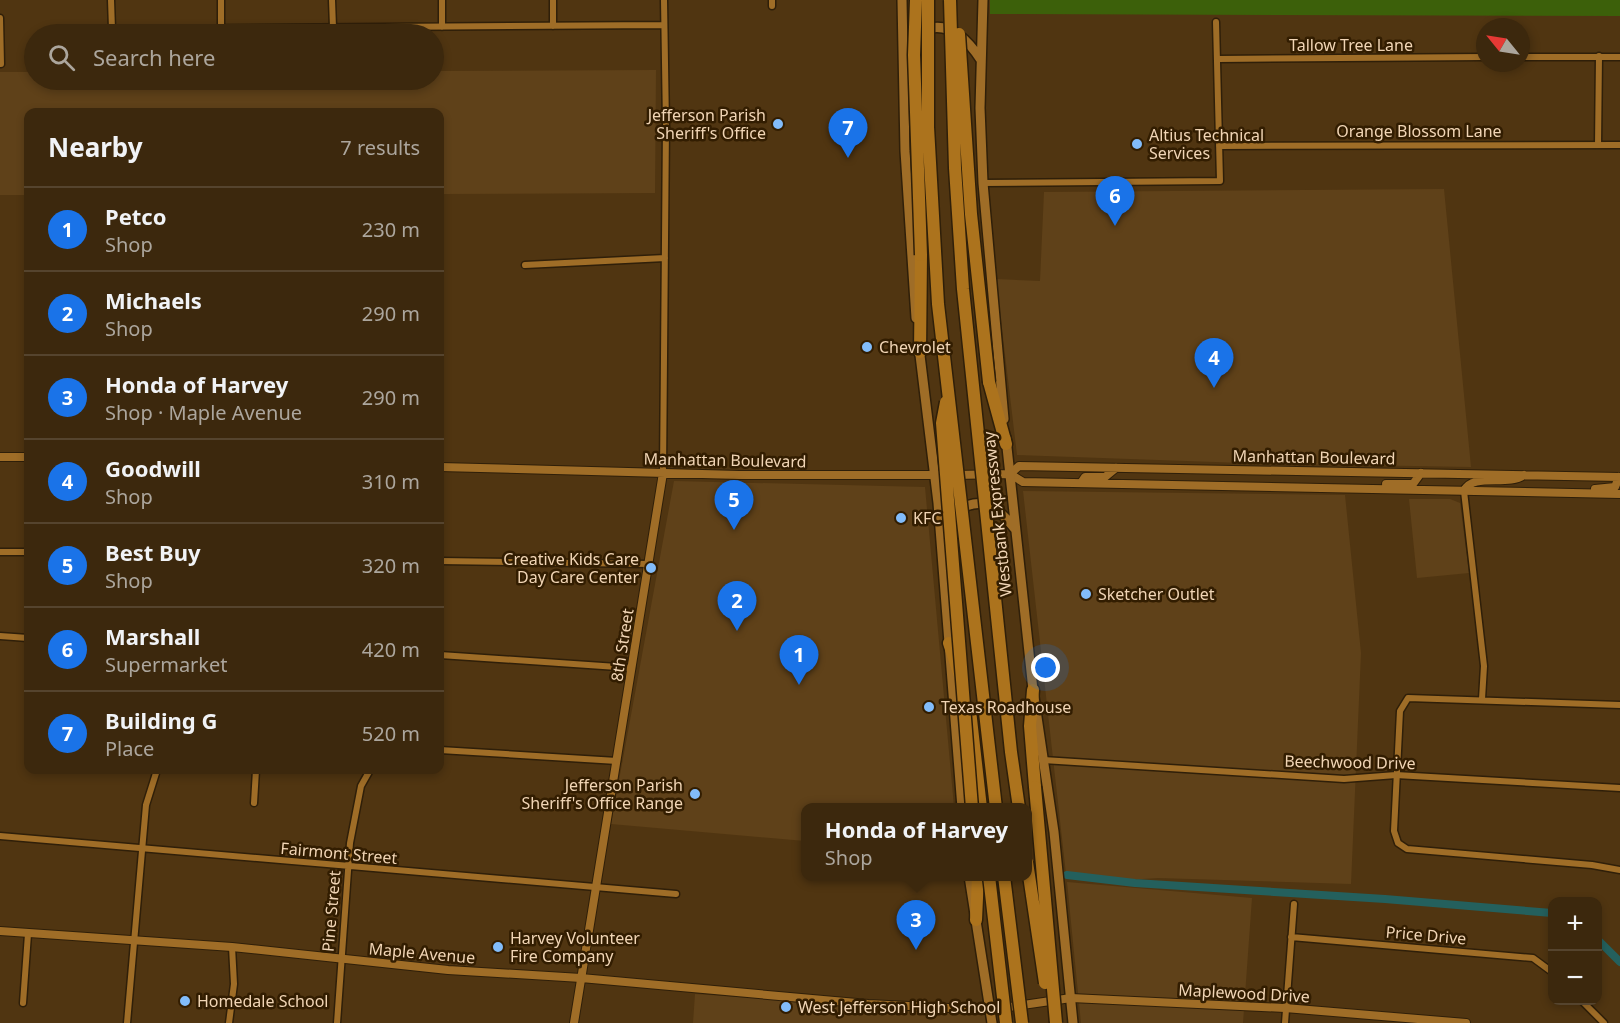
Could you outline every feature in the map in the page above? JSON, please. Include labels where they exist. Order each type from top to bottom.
[{"type":"highway","points":[[916,0],[914,55],[921,255],[920,352]]},
{"type":"highway","name":"Westbank Expressway","points":[[928,0],[932,202],[938,304],[996,803]]},
{"type":"highway","points":[[951,0],[957,12],[972,225],[988,382],[1006,444]]},
{"type":"highway","name":"Westbank Expressway","points":[[951,0],[955,168],[963,289],[1019,803]]},
{"type":"highway","points":[[948,392],[942,423],[972,803]]},
{"type":"highway","points":[[949,644],[969,701],[981,803]]},
{"type":"highway","points":[[1033,690],[1030,726],[1038,760],[1056,1023]]},
{"type":"highway","points":[[976,920],[978,881]]},
{"type":"highway","points":[[990,881],[1006,1023]]},
{"type":"highway","points":[[1005,881],[1022,1023]]},
{"type":"highway","points":[[1030,881],[1050,1023]]},
{"type":"main road","points":[[902,0],[906,174],[913,297],[940,531],[962,803]]},
{"type":"main road","name":"Westbank Expressway","points":[[982,0],[980,108],[983,183],[996,349],[1033,690]]},
{"type":"main road","points":[[903,59],[913,41],[929,28],[946,29],[960,35],[969,41],[981,60]]},
{"type":"main road","points":[[940,531],[959,511],[978,503],[996,507],[1015,529]]},
{"type":"main road","points":[[1038,760],[1054,832],[1073,1023]]},
{"type":"main road","points":[[970,881],[992,1023]]},
{"type":"street","points":[[111,0],[112,24]]},
{"type":"street","points":[[221,0],[221,24]]},
{"type":"street","points":[[332,0],[333,24]]},
{"type":"street","points":[[442,0],[442,24]]},
{"type":"street","points":[[553,0],[553,26]]},
{"type":"street","name":"8th Street","points":[[574,1023],[663,473],[666,125],[662,25],[664,0]]},
{"type":"street","points":[[0,18],[1,64]]},
{"type":"street","points":[[983,183],[1220,181],[1216,22]]},
{"type":"street","points":[[444,27],[662,25]]},
{"type":"street","points":[[1598,145],[1599,56]]},
{"type":"street","name":"Tallow Tree Lane","points":[[1218,59],[1476,57]]},
{"type":"street","points":[[1530,57],[1620,57]]},
{"type":"street","name":"Orange Blossom Lane","points":[[1219,146],[1620,145]]},
{"type":"street","points":[[525,265],[665,258]]},
{"type":"street","points":[[0,457],[24,457]]},
{"type":"street","name":"Manhattan Boulevard","points":[[1010,474],[1019,466],[1619,477]]},
{"type":"street","name":"Manhattan Boulevard","points":[[444,467],[663,473],[1010,474],[1023,482],[1620,494]]},
{"type":"street","points":[[1081,483],[1085,477],[1105,477],[1116,468]]},
{"type":"street","points":[[1359,489],[1372,484],[1413,484],[1421,472]]},
{"type":"street","points":[[1482,699],[1484,659],[1464,491],[1467,485],[1474,482],[1517,481],[1524,475]]},
{"type":"street","points":[[1562,493],[1567,489],[1610,488],[1618,484],[1619,477]]},
{"type":"street","points":[[0,552],[24,552]]},
{"type":"street","points":[[444,561],[650,564]]},
{"type":"street","points":[[0,636],[24,638]]},
{"type":"street","points":[[444,655],[632,668]]},
{"type":"street","points":[[1620,705],[1413,696],[1403,704],[1400,711],[1394,831],[1398,843],[1407,849],[1592,865],[1620,870]]},
{"type":"street","points":[[444,750],[617,761]]},
{"type":"street","name":"Beechwood Drive","points":[[1038,760],[1344,779],[1396,775],[1620,788]]},
{"type":"street","points":[[127,1023],[146,805],[156,774]]},
{"type":"street","points":[[254,803],[256,774]]},
{"type":"street","name":"Pine Street","points":[[337,1023],[349,867],[362,786],[368,774]]},
{"type":"street","name":"Fairmont Street","points":[[0,836],[596,889],[676,894]]},
{"type":"street","points":[[1285,1023],[1294,904]]},
{"type":"street","name":"Maple Avenue","points":[[0,931],[232,947],[448,970],[581,978],[867,1004],[989,1010],[1021,1005]]},
{"type":"street","points":[[22,1003],[28,934]]},
{"type":"street","name":"Price Drive","points":[[1291,937],[1533,958],[1548,969]]},
{"type":"street","points":[[229,1023],[234,984],[232,947]]},
{"type":"street","name":"Maplewood Drive","points":[[1021,1005],[1071,998],[1285,1008],[1466,1023]]},
{"type":"street","points":[[1586,1005],[1605,1023]]},
{"type":"shaded area","points":[[656,70],[655,193],[444,194],[444,108],[24,108],[24,195],[0,195],[0,72],[24,72],[24,90],[444,90],[444,71]]},
{"type":"shaded area","points":[[1444,189],[1471,467],[1243,463],[1017,455],[996,279],[1040,281],[1044,192]]},
{"type":"shaded area","points":[[674,481],[925,487],[954,803],[801,803],[801,841],[611,824]]},
{"type":"shaded area","points":[[1023,491],[1345,495],[1361,653],[1351,884],[1158,878],[1127,880],[1066,874]]},
{"type":"shaded area","points":[[1409,499],[1450,499],[1460,503],[1469,573],[1417,578]]},
{"type":"shaded area","points":[[1067,882],[1252,898],[1243,1023],[1081,1023]]},
{"type":"shaded area","name":"West Jefferson High School","points":[[695,994],[993,1015],[993,1023],[693,1023]]},
{"type":"green space","points":[[990,0],[1620,0],[1620,16],[990,14]]},
{"type":"waterway","points":[[1067,875],[1135,883],[1385,899],[1548,913]]},
{"type":"waterway","points":[[1602,944],[1620,962]]},
{"type":"place","name":"Jefferson Parish Sheriff's Office","points":[[778,124]]},
{"type":"place","name":"Altius Technical Services","points":[[1137,144]]},
{"type":"place","name":"Building G","points":[[848,158]]},
{"type":"place","name":"Marshall","points":[[1115,226]]},
{"type":"place","name":"Chevrolet","points":[[867,347]]},
{"type":"place","name":"Goodwill","points":[[1214,388]]},
{"type":"place","name":"KFC","points":[[901,518]]},
{"type":"place","name":"Best Buy","points":[[734,530]]},
{"type":"place","name":"Creative Kids Care Day Care Center","points":[[651,568]]},
{"type":"place","name":"Sketcher Outlet","points":[[1086,594]]},
{"type":"place","name":"Michaels","points":[[737,631]]},
{"type":"place","name":"Petco","points":[[799,685]]},
{"type":"place","name":"Texas Roadhouse","points":[[929,707]]},
{"type":"place","name":"Jefferson Parish Sheriff's Office Range","points":[[695,794]]},
{"type":"place","name":"Harvey Volunteer Fire Company","points":[[498,947]]},
{"type":"place","name":"Honda of Harvey","points":[[916,950]]},
{"type":"place","name":"Homedale School","points":[[185,1001]]},
{"type":"place","name":"West Jefferson High School","points":[[786,1007]]}]
